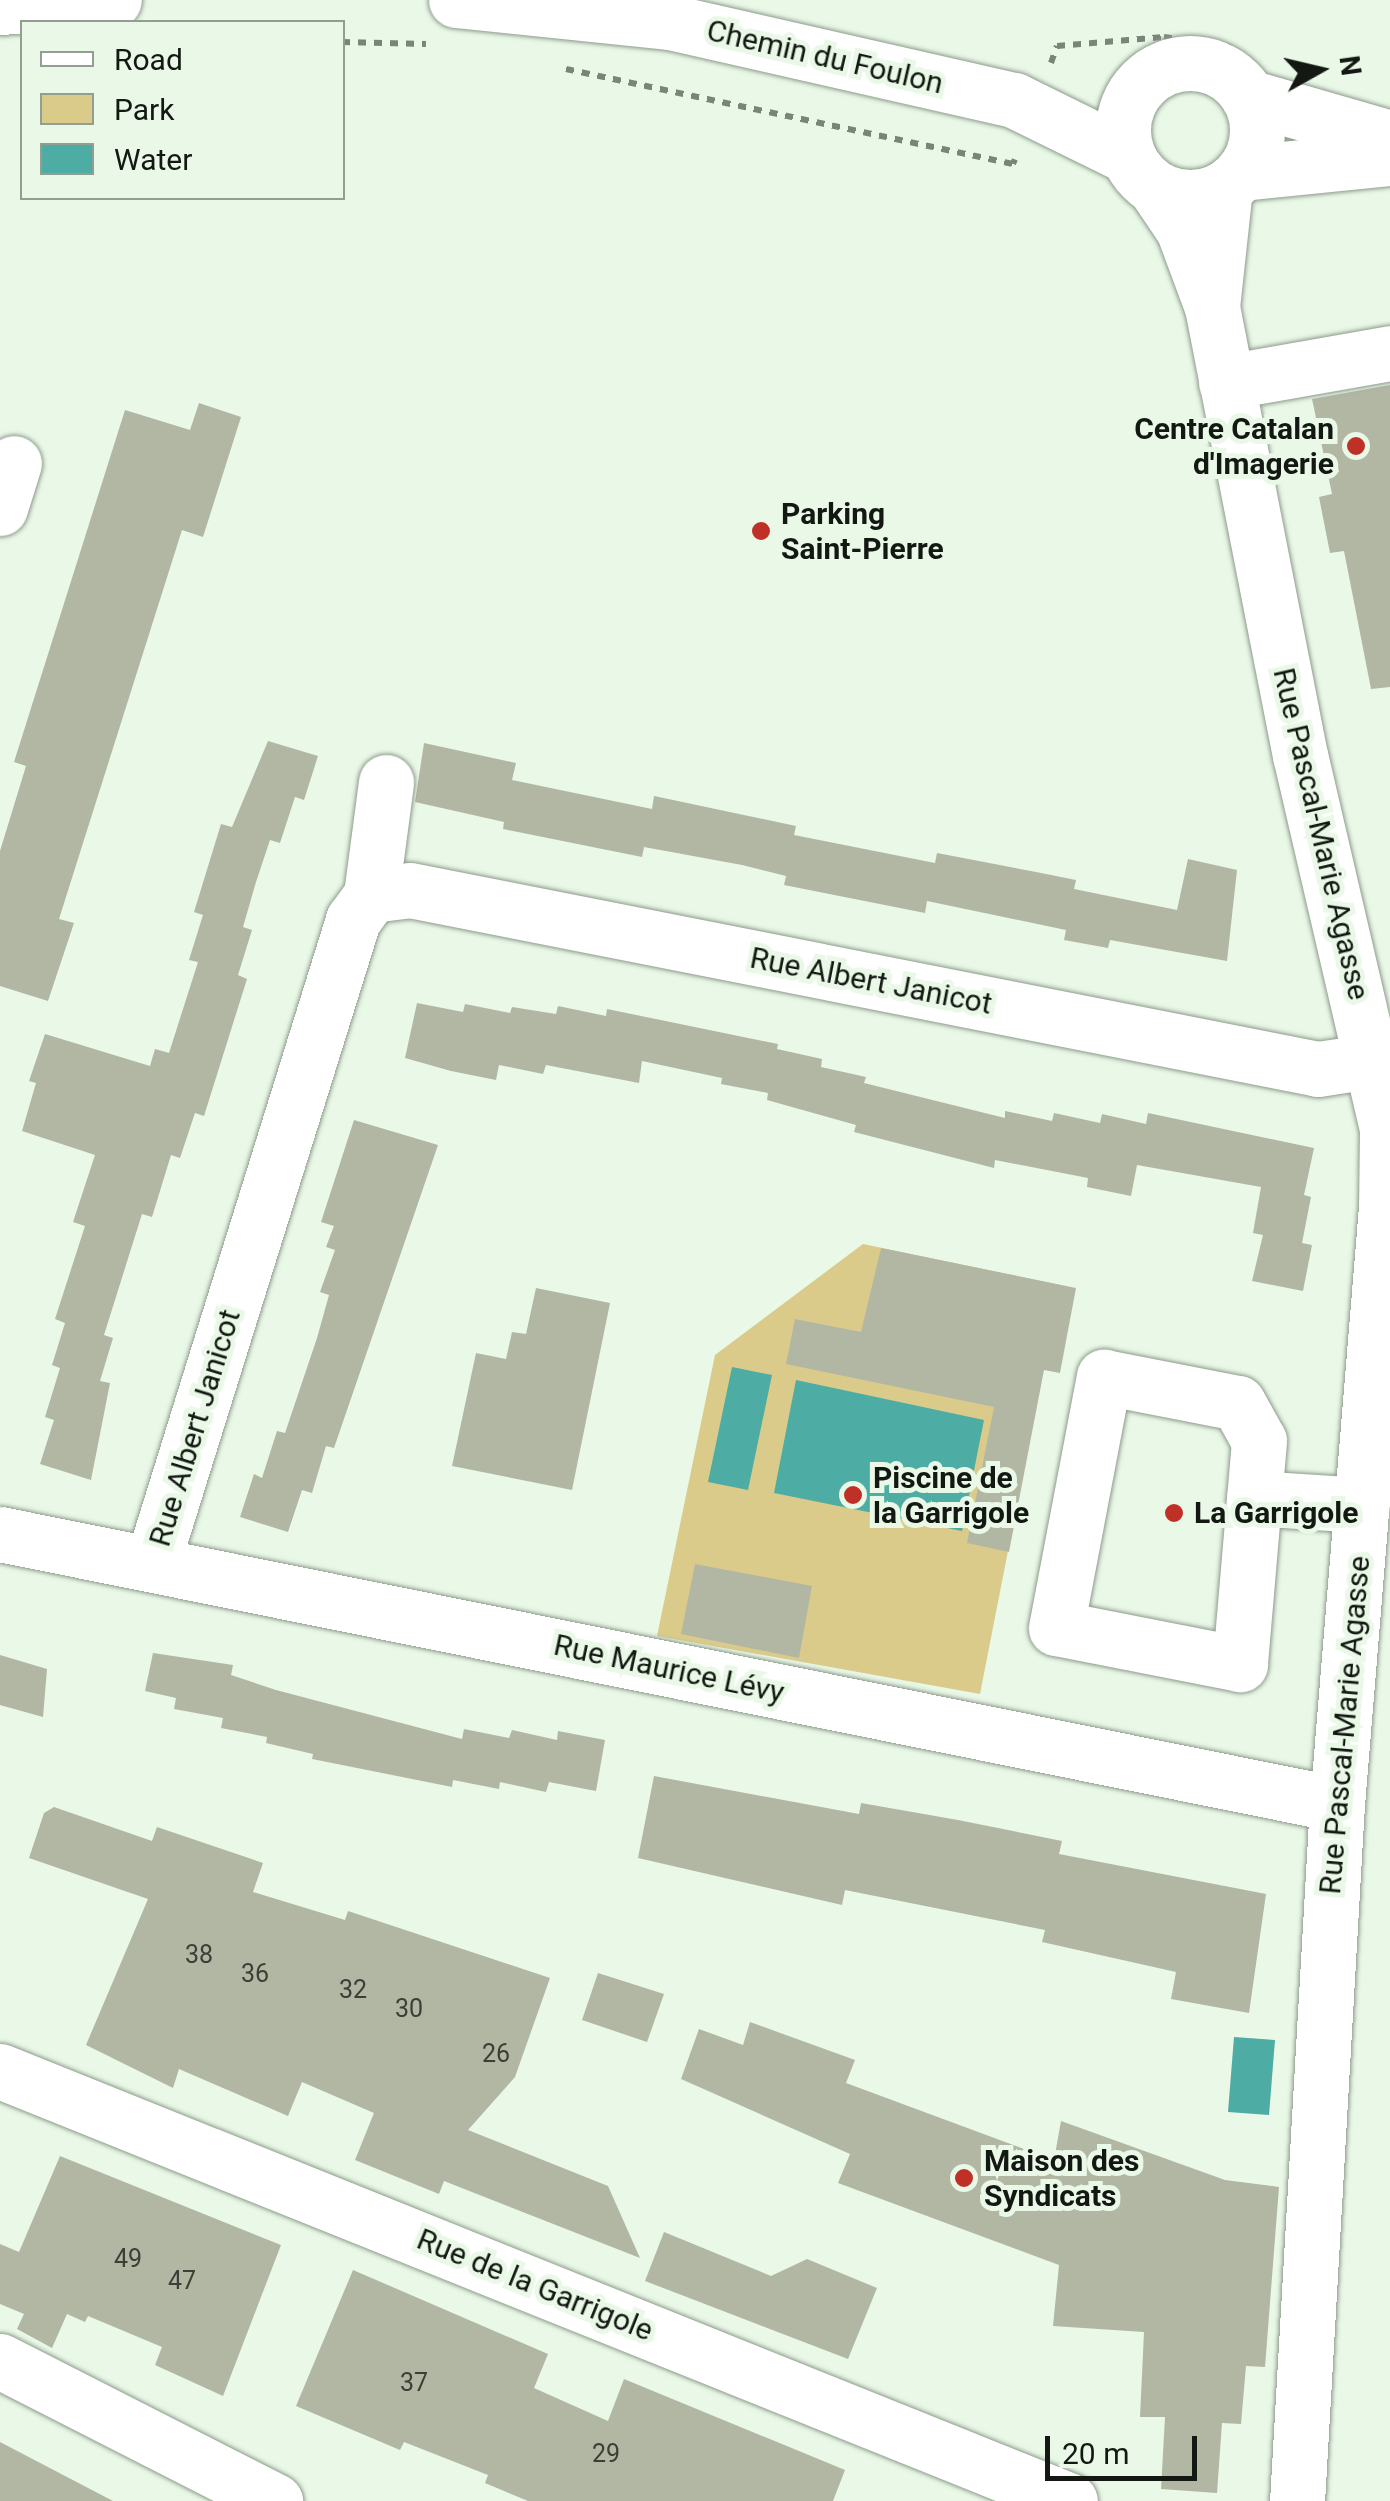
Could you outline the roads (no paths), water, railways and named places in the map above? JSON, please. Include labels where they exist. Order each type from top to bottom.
[{"type":"street","points":[[0,7],[114,0]]},
{"type":"street","name":"Chemin du Foulon","points":[[448,22],[670,22],[1016,127],[1142,172]]},
{"type":"street","points":[[1234,180],[1257,136],[1248,97],[1235,80],[1194,63],[1171,65],[1135,90],[1124,122],[1142,172],[1191,198],[1234,180],[1390,158]]},
{"type":"street","name":"Chemin du Foulon","points":[[1016,127],[1135,90]]},
{"type":"street","points":[[1248,97],[1390,138]]},
{"type":"street","name":"Rue Pascal-Marie Agasse","points":[[1142,172],[1183,229],[1212,307],[1300,755],[1378,1018],[1387,1130],[1386,1207],[1337,1804],[1297,2501]]},
{"type":"street","name":"Rue Pascal-Marie Agasse","points":[[1212,307],[1234,180]]},
{"type":"street","points":[[1226,382],[1390,353]]},
{"type":"street","name":"Rue Albert Janicot","points":[[152,1564],[353,920],[371,896],[386,782]]},
{"type":"street","name":"Rue Albert Janicot","points":[[371,896],[410,890],[1318,1069],[1378,1018]]},
{"type":"street","points":[[1104,1378],[1238,1403],[1259,1442],[1254,1498],[1240,1664],[1056,1628],[1104,1378]]},
{"type":"street","points":[[1254,1498],[1362,1505]]},
{"type":"street","name":"Rue Maurice Lévy","points":[[0,1534],[1337,1804]]},
{"type":"street","name":"Rue de la Garrigole","points":[[0,2071],[1070,2501]]},
{"type":"street","points":[[0,2362],[276,2501]]},
{"type":"water","points":[[732,1367],[772,1375],[748,1490],[708,1482]]},
{"type":"water","points":[[796,1380],[984,1420],[962,1531],[774,1493]]},
{"type":"water","points":[[1234,2037],[1275,2040],[1269,2115],[1228,2112]]},
{"type":"place","name":"Centre Catalan d'Imagerie","points":[[1356,446]]},
{"type":"place","name":"Parking Saint-Pierre","points":[[761,531]]},
{"type":"place","name":"Piscine de la Garrigole","points":[[853,1495]]},
{"type":"place","name":"La Garrigole","points":[[1174,1513]]},
{"type":"place","name":"Maison des Syndicats","points":[[964,2178]]}]
